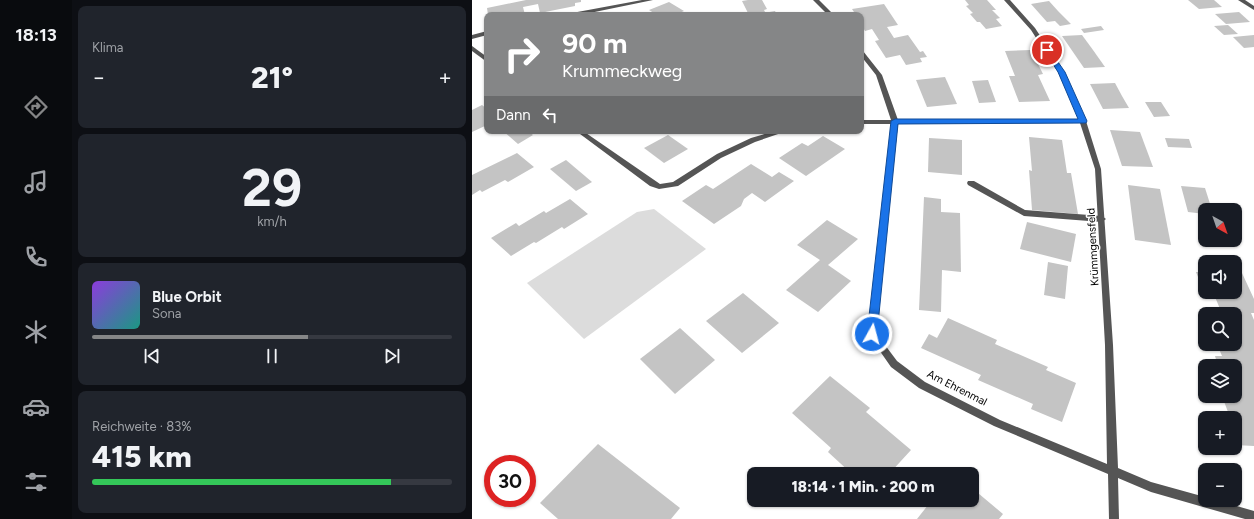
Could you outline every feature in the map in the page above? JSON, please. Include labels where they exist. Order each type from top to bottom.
[{"type":"street","points":[[588,12],[650,0]]},
{"type":"street","points":[[816,0],[827,12]]},
{"type":"street","name":"Krümmgensfeld","points":[[1007,0],[1033,29],[1061,72],[1083,121],[1098,169],[1109,345],[1114,519]]},
{"type":"street","points":[[1241,0],[1254,8]]},
{"type":"street","points":[[472,37],[484,34]]},
{"type":"street","points":[[472,48],[484,58]]},
{"type":"street","name":"Am Ehrenmal","points":[[864,56],[879,75],[895,121],[872,334],[894,364],[922,385],[997,423],[1112,472],[1151,487],[1254,516]]},
{"type":"street","points":[[864,122],[1083,121]]},
{"type":"street","points":[[584,134],[653,184],[660,187],[675,184],[719,156],[753,140],[772,134]]},
{"type":"street","points":[[971,183],[1024,213],[1102,219]]},
{"type":"shaded area","points":[[654,209],[706,249],[584,339],[527,283],[637,212]]},
{"type":"building","points":[[526,0],[581,0],[581,2],[575,3],[575,6],[545,12],[540,12],[538,4],[523,7],[524,12],[488,12],[487,8]]},
{"type":"building","points":[[762,0],[767,9],[764,10],[765,12],[748,12],[742,1]]},
{"type":"building","points":[[965,0],[987,0],[996,10],[992,10],[1000,18],[996,19],[1002,26],[986,29],[970,14],[973,13],[966,6],[969,5]]},
{"type":"building","points":[[1188,0],[1214,0],[1222,7],[1199,9]]},
{"type":"building","points":[[1049,1],[1071,24],[1060,26],[1055,21],[1047,22],[1031,4]]},
{"type":"building","points":[[669,2],[684,11],[652,12],[649,10]]},
{"type":"building","points":[[884,4],[898,25],[887,27],[894,38],[908,35],[920,52],[923,51],[927,57],[920,58],[922,62],[906,65],[900,55],[886,58],[875,41],[879,40],[872,29],[865,31],[864,29],[864,12],[854,12],[852,9]]},
{"type":"building","points":[[1239,12],[1250,22],[1226,24],[1215,14]]},
{"type":"building","points":[[1228,25],[1238,34],[1224,35],[1214,26]]},
{"type":"building","points":[[1101,26],[1104,30],[1084,33],[1081,29]]},
{"type":"building","points":[[1082,35],[1105,67],[1084,68],[1062,36]]},
{"type":"building","points":[[1254,35],[1254,47],[1244,48],[1233,37]]},
{"type":"building","points":[[1031,50],[1043,74],[1038,75],[1050,101],[1019,102],[1009,76],[1015,76],[1005,51]]},
{"type":"building","points":[[945,77],[957,104],[927,107],[916,80]]},
{"type":"building","points":[[988,80],[996,102],[979,103],[972,81]]},
{"type":"building","points":[[1115,83],[1129,108],[1103,109],[1090,84]]},
{"type":"building","points":[[1145,102],[1161,102],[1170,116],[1154,117]]},
{"type":"building","points":[[482,105],[484,107],[484,126],[472,132],[472,110]]},
{"type":"building","points":[[1110,130],[1140,132],[1153,167],[1122,166]]},
{"type":"building","points":[[506,134],[533,135],[518,144]]},
{"type":"building","points":[[668,135],[688,149],[664,163],[644,148]]},
{"type":"building","points":[[823,136],[845,149],[806,176],[779,158],[802,143],[808,146]]},
{"type":"building","points":[[1029,137],[1062,140],[1067,173],[1071,173],[1078,214],[1032,210],[1029,170],[1032,171]]},
{"type":"building","points":[[929,138],[962,140],[962,175],[928,172]]},
{"type":"building","points":[[1165,138],[1189,139],[1192,148],[1168,147]]},
{"type":"building","points":[[517,153],[534,167],[508,182],[505,180],[482,192],[480,190],[472,195],[472,175]]},
{"type":"building","points":[[566,160],[592,182],[576,191],[550,169]]},
{"type":"building","points":[[751,164],[772,177],[779,172],[794,181],[765,202],[752,193],[744,199],[741,206],[714,224],[682,201],[706,185],[713,189]]},
{"type":"building","points":[[1128,185],[1160,189],[1171,245],[1135,240]]},
{"type":"building","points":[[1181,186],[1205,188],[1210,203],[1198,203],[1198,213],[1188,212]]},
{"type":"building","points":[[924,197],[941,199],[941,212],[960,213],[961,272],[942,270],[941,312],[919,310]]},
{"type":"building","points":[[570,199],[588,214],[564,229],[562,227],[511,256],[491,238],[516,223],[519,226],[544,211],[546,213]]},
{"type":"building","points":[[827,220],[858,239],[828,265],[851,281],[818,312],[786,290],[820,260],[797,245]]},
{"type":"building","points":[[1027,222],[1076,234],[1071,262],[1020,249]]},
{"type":"building","points":[[1048,262],[1068,266],[1065,299],[1044,295]]},
{"type":"building","points":[[1242,273],[1254,299],[1254,313],[1251,313],[1254,320],[1254,446],[1242,445],[1242,411],[1228,411],[1225,403],[1242,403],[1242,359],[1216,359],[1215,356],[1222,356],[1220,351],[1242,351],[1242,307],[1219,307],[1216,299],[1242,299]]},
{"type":"building","points":[[743,293],[779,323],[742,353],[706,321]]},
{"type":"building","points":[[948,318],[997,340],[995,344],[1048,367],[1046,370],[1076,383],[1062,422],[1031,409],[1033,404],[978,380],[981,375],[921,348],[929,334],[937,338]]},
{"type":"building","points":[[680,328],[715,360],[675,394],[640,359]]},
{"type":"building","points":[[830,376],[870,408],[866,412],[911,450],[895,467],[844,467],[828,452],[831,448],[792,413]]},
{"type":"building","points":[[598,444],[680,508],[671,519],[558,519],[540,503]]},
{"type":"building","points":[[979,494],[1003,514],[999,519],[917,519],[926,507],[979,507]]},
{"type":"route","points":[[872,334],[895,121],[1083,121],[1061,72],[1047,50]]}]
